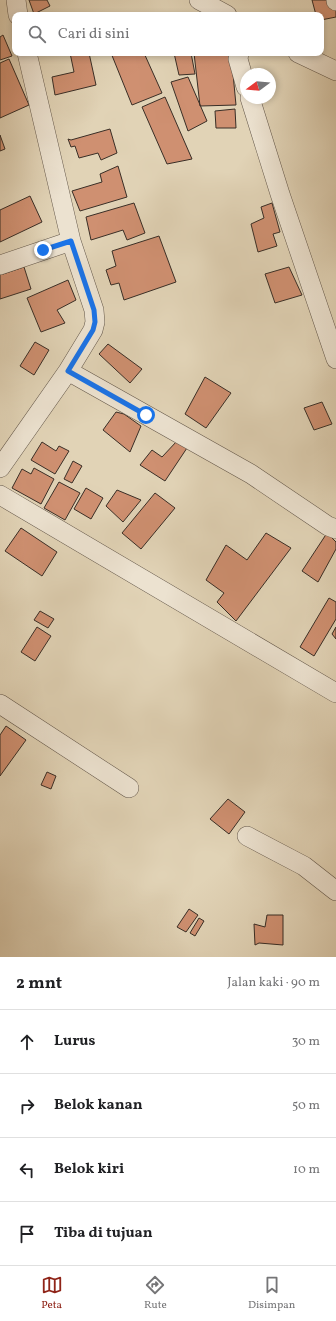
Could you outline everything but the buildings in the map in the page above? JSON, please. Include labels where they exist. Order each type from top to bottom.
[{"type":"street","points":[[16,0],[18,12]]},
{"type":"street","points":[[203,1],[222,12]]},
{"type":"street","points":[[0,468],[68,371],[93,330],[95,322],[94,310],[71,241],[28,56]]},
{"type":"street","points":[[238,56],[240,68]]},
{"type":"street","points":[[304,56],[336,71]]},
{"type":"street","points":[[252,104],[280,194],[336,359]]},
{"type":"street","points":[[0,265],[71,241]]},
{"type":"street","points":[[68,371],[251,474],[328,526],[336,529]]},
{"type":"street","points":[[0,495],[336,692]]},
{"type":"street","points":[[0,704],[130,788]]},
{"type":"street","points":[[247,836],[304,866],[336,891]]},
{"type":"route","points":[[43,250],[71,241],[94,310],[95,322],[93,330],[68,371],[146,415]]}]
